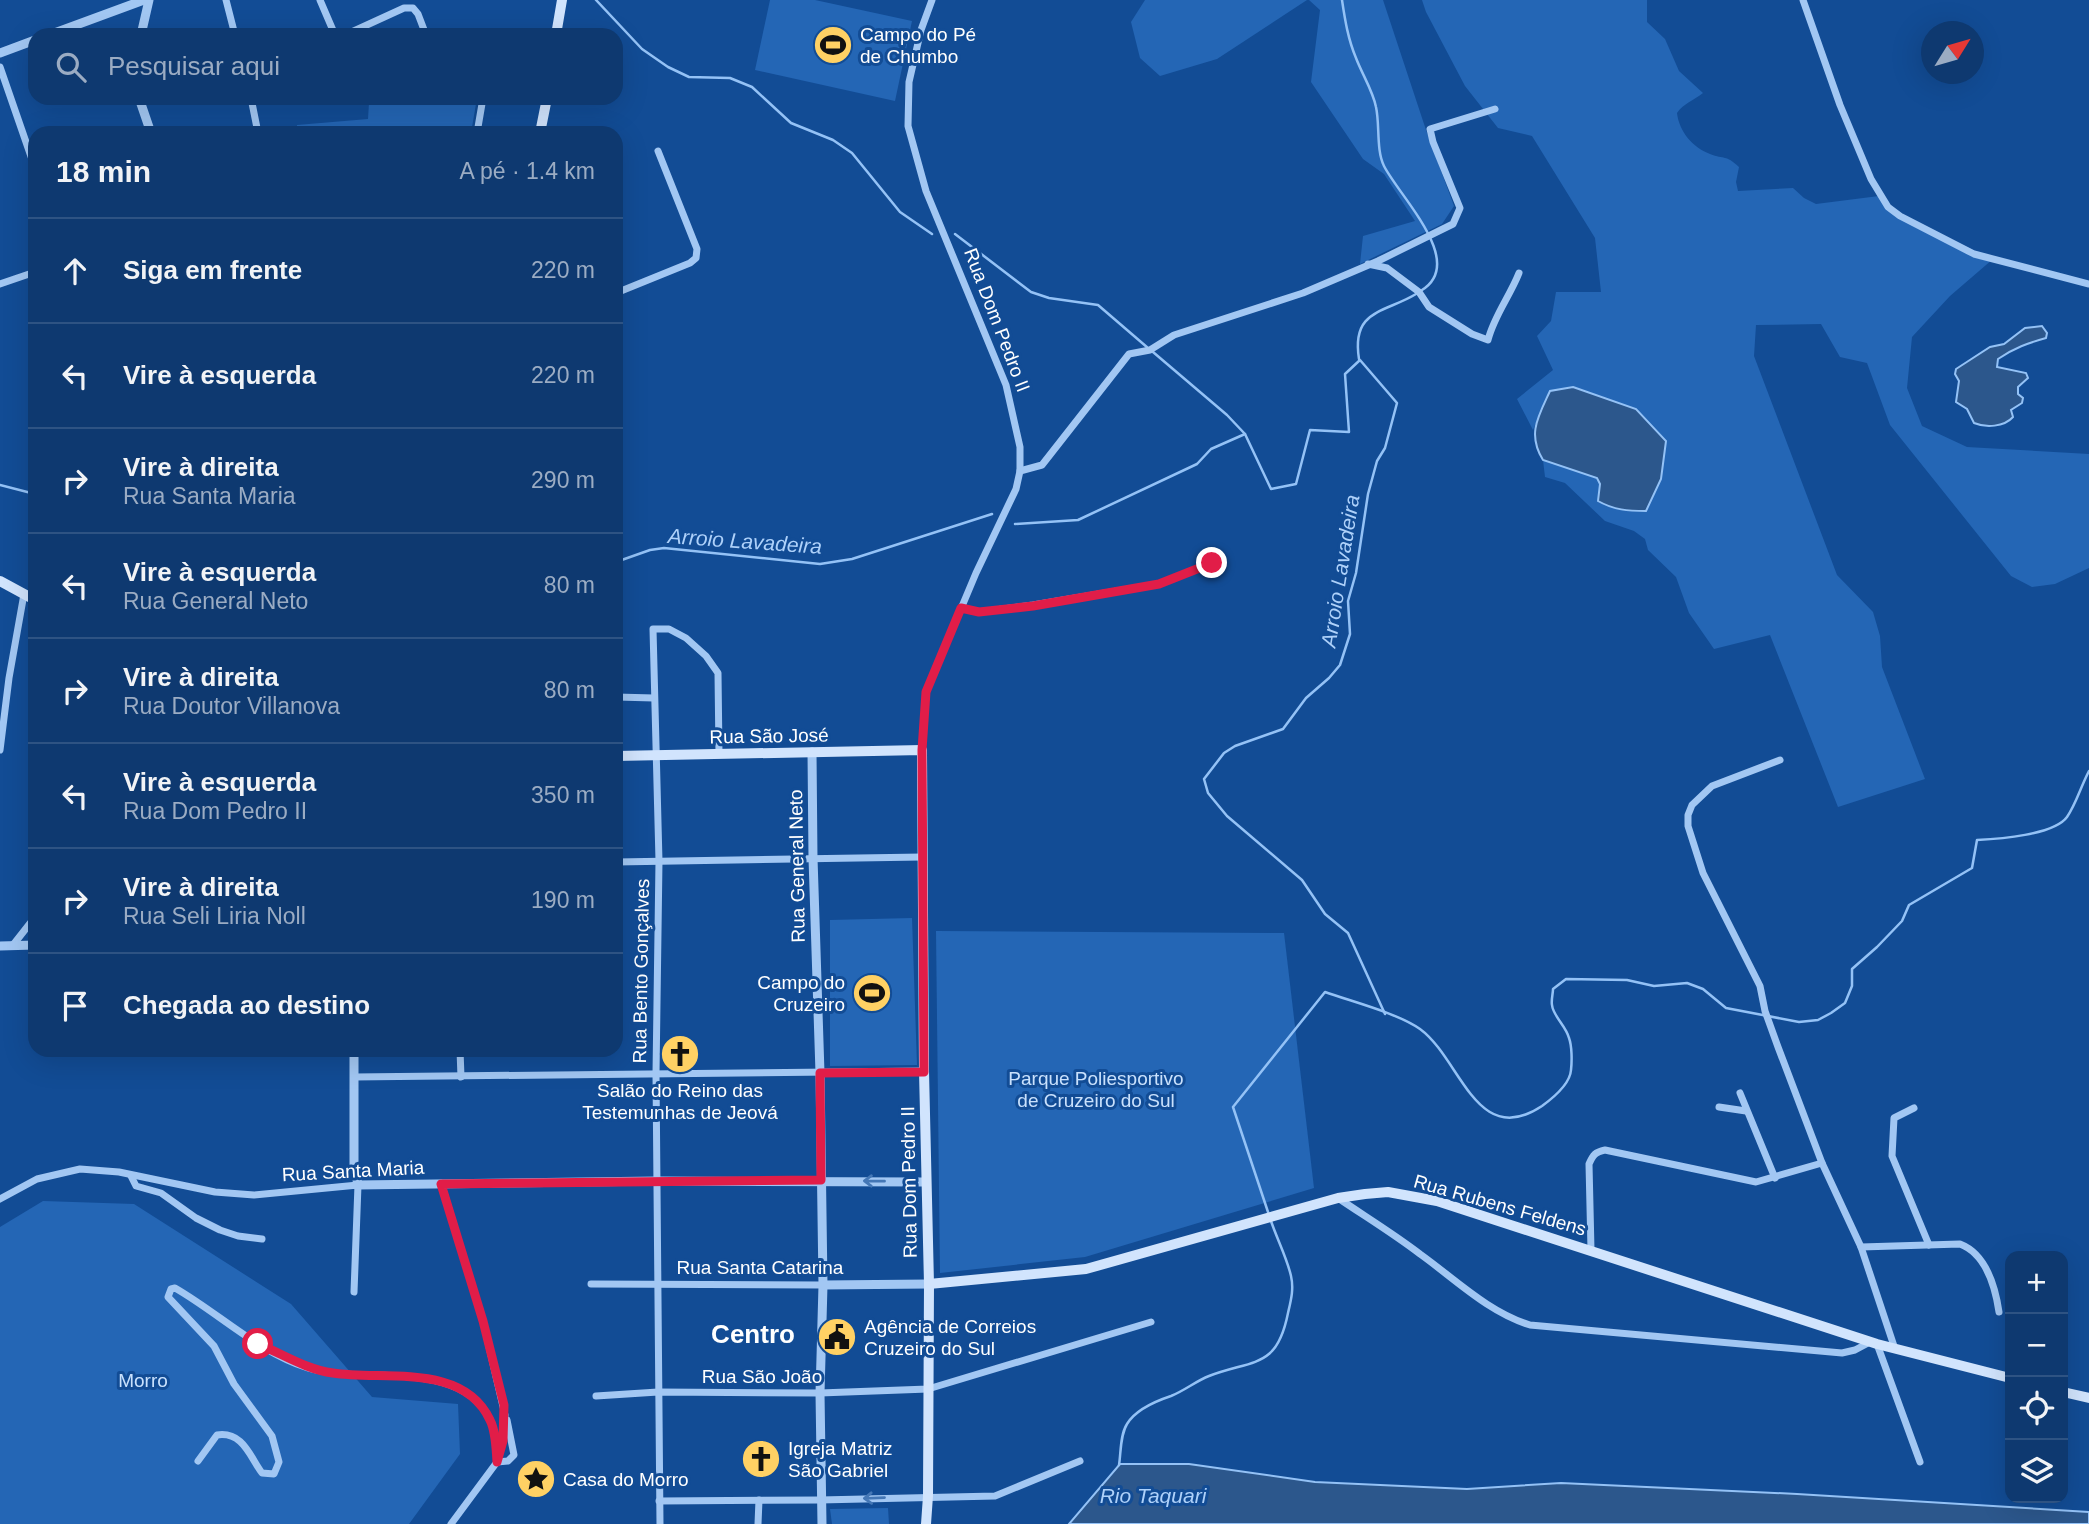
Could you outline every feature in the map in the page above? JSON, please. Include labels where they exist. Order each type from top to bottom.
[{"type":"main road","points":[[557,28],[562,0]]},
{"type":"main road","points":[[541,126],[546,105]]},
{"type":"main road","points":[[0,581],[28,596]]},
{"type":"main road","name":"Rua São José","points":[[623,756],[922,750]]},
{"type":"main road","name":"Rua Dom Pedro II","points":[[922,750],[924,1072],[929,1284],[926,1524]]},
{"type":"main road","name":"Rua Rubens Feldens","points":[[929,1284],[1086,1269],[1338,1198],[1388,1192],[1437,1201],[1874,1343],[2006,1377]]},
{"type":"main road","points":[[2068,1393],[2089,1398]]},
{"type":"street","points":[[68,28],[146,0],[142,28]]},
{"type":"street","points":[[226,0],[233,28]]},
{"type":"street","points":[[320,0],[332,28]]},
{"type":"street","name":"Rua Dom Pedro II","points":[[922,750],[926,692],[976,573],[1016,489],[1020,471],[1020,447],[1006,385],[926,191],[908,126],[909,82],[921,30],[932,0]]},
{"type":"street","points":[[1803,0],[1840,105],[1871,179],[1888,207],[1900,216],[1974,254],[2089,284]]},
{"type":"street","points":[[360,28],[404,8],[413,8],[423,28]]},
{"type":"street","points":[[0,53],[28,43]]},
{"type":"street","points":[[0,67],[28,148]]},
{"type":"street","points":[[141,105],[149,126]]},
{"type":"street","points":[[252,105],[257,126]]},
{"type":"street","points":[[478,126],[483,105]]},
{"type":"street","points":[[1020,471],[1042,465],[1129,354],[1150,349],[1174,335],[1303,293],[1367,263],[1378,261],[1453,224],[1460,208],[1430,129],[1495,110]]},
{"type":"street","points":[[623,290],[691,263],[696,258],[697,249],[658,151]]},
{"type":"street","points":[[1367,263],[1387,268],[1419,292],[1429,307],[1472,334],[1488,340],[1519,273]]},
{"type":"street","points":[[0,284],[28,274]]},
{"type":"street","points":[[961,608],[979,612],[1033,606],[1159,584],[1212,563]]},
{"type":"street","points":[[0,750],[24,594]]},
{"type":"street","name":"Rua Bento Gonçalves","points":[[660,1524],[656,1283],[659,861],[653,629],[669,629],[686,638],[706,656],[718,673],[719,754]]},
{"type":"street","points":[[623,697],[654,698]]},
{"type":"street","name":"Rua General Neto","points":[[813,752],[823,1285],[820,1393],[822,1524]]},
{"type":"street","points":[[1780,760],[1712,786],[1692,805],[1688,826],[1703,873],[1760,986],[1765,1011],[1822,1163],[1861,1247],[1895,1349]]},
{"type":"street","points":[[623,862],[922,857]]},
{"type":"street","points":[[13,944],[28,926]]},
{"type":"street","points":[[0,946],[28,945]]},
{"type":"street","points":[[354,1057],[354,1165],[358,1185],[354,1292]]},
{"type":"street","points":[[460,1057],[461,1077]]},
{"type":"street","points":[[354,1077],[924,1072]]},
{"type":"street","points":[[1740,1093],[1774,1178]]},
{"type":"street","points":[[1719,1107],[1746,1111]]},
{"type":"street","points":[[1914,1108],[1894,1118],[1892,1156],[1929,1245]]},
{"type":"street","points":[[1591,1250],[1589,1164],[1597,1151],[1605,1150],[1756,1182],[1822,1163]]},
{"type":"street","name":"Rua Santa Maria","points":[[0,1199],[37,1179],[80,1169],[118,1172],[215,1192],[254,1195],[358,1185],[821,1180],[926,1182]]},
{"type":"street","points":[[131,1176],[136,1186],[161,1193],[196,1218],[220,1230],[262,1239]]},
{"type":"street","points":[[441,1184],[483,1321],[510,1427],[514,1455],[508,1461],[497,1462]]},
{"type":"street","points":[[1338,1198],[1418,1252],[1486,1304],[1509,1318],[1530,1325],[1842,1353],[1874,1343],[1920,1462]]},
{"type":"street","points":[[1861,1247],[1960,1244],[1973,1249],[1981,1257],[1996,1295],[1999,1312]]},
{"type":"street","name":"Rua Santa Catarina","points":[[591,1284],[929,1284]]},
{"type":"street","points":[[198,1461],[217,1435],[224,1434],[241,1442],[262,1474],[274,1474],[279,1462],[272,1436],[234,1384],[214,1346],[168,1297],[171,1289],[175,1288],[258,1344],[309,1368],[350,1375],[415,1378],[451,1384],[478,1402],[490,1418],[494,1429],[497,1462]]},
{"type":"street","name":"Rua São João","points":[[596,1396],[658,1392],[820,1393],[928,1389],[1151,1322]]},
{"type":"street","points":[[451,1524],[497,1462],[503,1441],[505,1415]]},
{"type":"street","points":[[659,1501],[995,1496],[1080,1461]]},
{"type":"street","points":[[758,1524],[759,1500]]},
{"type":"green space","name":"Campo do Pé de Chumbo","points":[[770,0],[815,0],[912,21],[895,101],[755,70]]},
{"type":"green space","points":[[1145,0],[1307,0],[1217,59],[1160,76],[1140,58],[1131,22]]},
{"type":"green space","points":[[1309,0],[1383,0],[1454,206],[1442,224],[1360,264],[1363,236],[1415,221],[1384,174],[1363,159],[1311,82],[1320,10]]},
{"type":"green space","points":[[1422,0],[1647,0],[1647,22],[1665,39],[1679,71],[1703,93],[1677,113],[1680,126],[1698,147],[1728,159],[1739,167],[1736,182],[1738,191],[1793,188],[1816,204],[1879,196],[1900,216],[1993,259],[1950,296],[1912,337],[1907,388],[1922,426],[1967,447],[2089,454],[2089,568],[2055,584],[2032,587],[2011,576],[1890,425],[1867,363],[1840,357],[1821,324],[1756,325],[1754,356],[1837,575],[1873,612],[1880,636],[1882,667],[1925,779],[1838,807],[1770,635],[1714,649],[1689,613],[1676,577],[1648,550],[1645,539],[1634,531],[1605,521],[1565,483],[1545,477],[1543,460],[1598,478],[1599,501],[1606,505],[1636,409],[1573,387],[1542,409],[1533,430],[1517,399],[1553,370],[1537,336],[1551,321],[1556,292],[1601,292],[1595,238],[1532,136],[1498,128],[1465,86]]},
{"type":"green space","points":[[369,105],[476,105],[472,126],[297,126],[368,119]]},
{"type":"green space","name":"Campo do Cruzeiro","points":[[912,918],[917,1065],[830,1066],[830,920]]},
{"type":"green space","name":"Parque Poliesportivo de Cruzeiro do Sul","points":[[936,931],[1284,933],[1314,1188],[1085,1257],[940,1273]]},
{"type":"green space","name":"Morro","points":[[43,1201],[134,1204],[291,1304],[372,1397],[458,1404],[460,1454],[409,1524],[0,1524],[0,1227]]},
{"type":"green space","points":[[888,1508],[889,1524],[832,1524],[830,1509]]},
{"type":"water","points":[[2042,326],[2047,333],[2046,338],[2021,346],[1998,359],[1997,367],[2026,373],[2028,378],[2018,387],[2018,394],[2023,398],[2022,403],[2011,410],[2013,417],[1995,426],[1974,423],[1967,409],[1956,402],[1959,381],[1955,374],[1956,369],[1990,347],[2004,344],[2025,328]]},
{"type":"water","points":[[1573,387],[1636,409],[1666,441],[1661,479],[1646,511],[1621,509],[1604,504],[1598,501],[1600,484],[1597,478],[1543,460],[1538,451],[1535,434],[1542,409],[1550,391]]},
{"type":"water","name":"Rio Taquari","points":[[1120,1464],[1189,1464],[1315,1482],[1467,1489],[1561,1483],[2089,1512],[2089,1524],[1069,1524]]},
{"type":"waterway","points":[[596,0],[622,28]]},
{"type":"waterway","points":[[1342,0],[1351,44],[1375,101],[1384,166],[1426,229],[1434,246],[1437,263],[1434,278],[1422,290]]},
{"type":"waterway","points":[[623,29],[642,49],[668,67],[689,77],[730,78],[752,87],[791,123],[833,140],[852,153],[900,212],[932,234]]},
{"type":"waterway","points":[[955,234],[1031,292],[1049,298],[1098,305],[1148,348]]},
{"type":"waterway","points":[[1359,359],[1360,330],[1365,321],[1416,294]]},
{"type":"waterway","name":"Arroio Lavadeira","points":[[1153,352],[1227,415],[1245,434],[1271,489],[1296,484],[1310,430],[1349,432],[1345,374],[1360,360],[1397,403],[1385,448],[1377,461],[1368,494],[1356,573],[1348,601],[1350,634],[1340,665],[1306,698],[1283,729],[1235,746],[1224,753],[1204,779],[1208,793],[1227,816],[1302,880],[1325,914],[1348,933],[1385,1014]]},
{"type":"waterway","name":"Arroio Lavadeira","points":[[1015,524],[1078,520],[1197,464],[1211,449],[1245,434]]},
{"type":"waterway","name":"Arroio Lavadeira","points":[[0,485],[28,492]]},
{"type":"waterway","name":"Arroio Lavadeira","points":[[623,560],[664,548],[820,564],[852,559],[992,514]]},
{"type":"waterway","points":[[1269,1215],[1233,1107],[1325,992],[1387,1013],[1420,1029],[1485,1109],[1501,1117],[1519,1117],[1551,1099],[1570,1075],[1570,1041],[1552,1003],[1553,989],[1566,979],[1627,980],[1654,986],[1687,983],[1703,989],[1726,1008],[1799,1022],[1818,1020],[1845,1003],[1852,986],[1852,969],[1902,921],[1909,905],[1972,868],[1977,840],[2025,835],[2060,823],[2070,812],[2089,771]]},
{"type":"waterway","points":[[1119,1465],[1125,1428],[1141,1410],[1209,1376],[1261,1359],[1277,1344],[1288,1313],[1292,1285],[1287,1262],[1271,1221]]},
{"type":"place","name":"Campo do Pé de Chumbo","points":[[833,45]]},
{"type":"place","name":"Campo do Cruzeiro","points":[[872,993]]},
{"type":"place","name":"Salão do Reino das Testemunhas de Jeová","points":[[680,1054]]},
{"type":"place","name":"Agência de Correios Cruzeiro do Sul","points":[[837,1337]]},
{"type":"place","name":"Igreja Matriz São Gabriel","points":[[761,1459]]},
{"type":"place","name":"Casa do Morro","points":[[536,1479]]},
{"type":"district","name":"Centro","points":[[753,1334]]},
{"type":"route","points":[[258,1344],[296,1363],[331,1373],[415,1378],[451,1384],[478,1402],[490,1418],[494,1429],[497,1462],[503,1441],[504,1405],[483,1321],[441,1184],[821,1180],[820,1073],[924,1072],[922,750],[926,692],[961,608],[979,612],[1033,606],[1159,584],[1212,563]]}]
